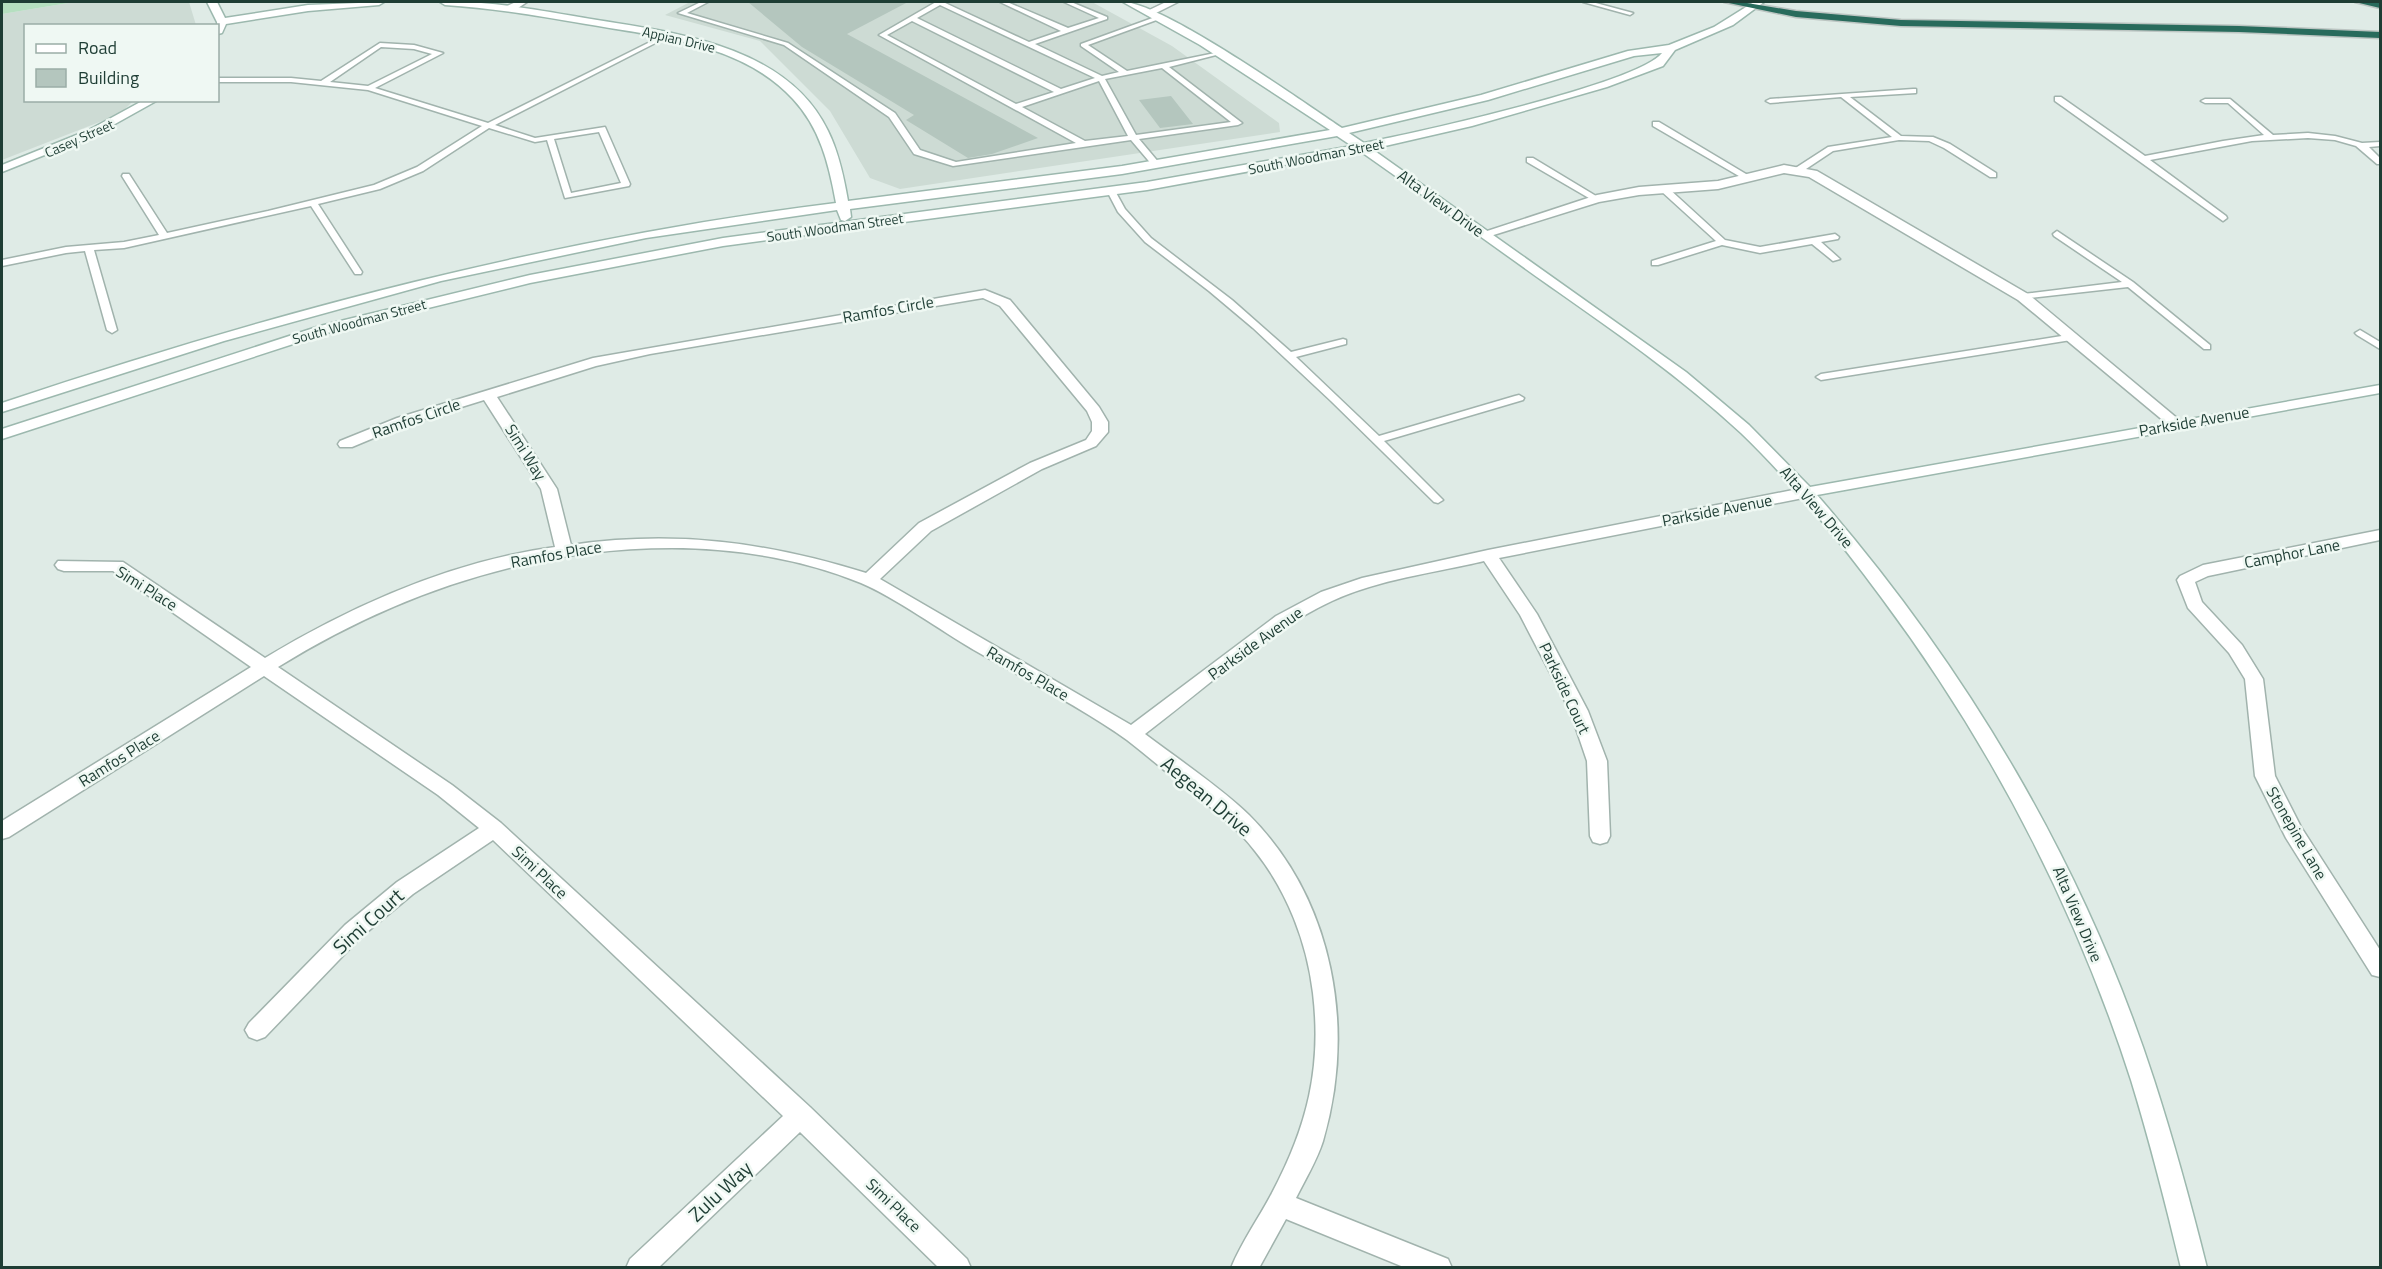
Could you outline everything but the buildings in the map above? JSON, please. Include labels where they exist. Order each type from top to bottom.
[{"type":"highway","points":[[1729,2],[1922,25],[2300,30],[2380,35]]},
{"type":"highway","points":[[2360,2],[2380,4]]},
{"type":"street","points":[[212,2],[222,22],[219,30]]},
{"type":"street","points":[[222,22],[308,8],[380,2]]},
{"type":"street","name":"Appian Drive","points":[[445,2],[511,8],[668,34],[706,43],[737,56],[768,74],[796,96],[825,135],[847,225]]},
{"type":"street","points":[[511,8],[522,2]]},
{"type":"street","name":"Alta View Drive","points":[[1128,2],[1155,14],[1218,52],[1342,132],[1626,333],[1743,427],[1808,492],[1941,662],[1993,745],[2055,860],[2089,934],[2135,1057],[2182,1215],[2194,1268]]},
{"type":"street","points":[[1155,14],[1173,2]]},
{"type":"street","name":"South Woodman Street","points":[[2,408],[234,332],[426,280],[656,232],[1156,164],[1342,132],[1526,87],[1636,51],[1671,48],[1718,28],[1756,4]]},
{"type":"street","name":"South Woodman Street","points":[[2,434],[217,362],[325,329],[441,299],[648,255],[847,225],[1111,191],[1364,147],[1468,124],[1603,85],[1659,64],[1671,48]]},
{"type":"street","name":"Casey Street","points":[[2,169],[93,132],[149,102]]},
{"type":"street","points":[[1484,234],[1598,199],[1639,191],[1718,184],[1784,169],[1813,174],[2023,297],[2068,338],[2176,424]]},
{"type":"street","name":"Ramfos Circle","points":[[346,444],[379,428],[593,362],[650,350],[985,294],[1005,303],[1094,410],[1100,422],[1100,432],[1091,443],[1036,466],[925,527],[869,580]]},
{"type":"street","name":"Parkside Avenue","points":[[1132,734],[1269,629],[1303,607],[1362,584],[1488,555],[1808,492],[2380,389]]},
{"type":"street","name":"Simi Way","points":[[487,393],[549,489],[564,551]]},
{"type":"street","name":"Camphor Lane","points":[[2203,571],[2380,536]]},
{"type":"street","name":"Ramfos Place","points":[[2,831],[314,637],[397,598],[481,569],[564,551],[639,542],[739,545],[801,557],[869,580],[1132,734]]},
{"type":"street","name":"Parkside Court","points":[[1488,555],[1528,614],[1579,711],[1597,761],[1600,836]]},
{"type":"street","name":"Simi Place","points":[[64,565],[117,566],[446,790],[494,829],[801,1115],[958,1268]]},
{"type":"street","name":"Stonepine Lane","points":[[2203,571],[2186,580],[2194,604],[2236,650],[2254,679],[2265,776],[2293,832],[2380,968]]},
{"type":"street","name":"Aegean Drive","points":[[1132,734],[1241,820],[1265,848],[1286,880],[1303,914],[1316,951],[1326,1018],[1326,1065],[1320,1104],[1310,1143],[1280,1204],[1244,1268]]},
{"type":"street","name":"Simi Court","points":[[257,1030],[353,931],[405,888],[494,829]]},
{"type":"street","name":"Zulu Way","points":[[639,1268],[801,1115]]},
{"type":"street","points":[[1280,1204],[1439,1268]]},
{"type":"lane","points":[[705,2],[681,13],[786,44],[892,115],[917,152],[956,164],[1238,123],[1163,66]]},
{"type":"lane","points":[[1084,144],[882,35],[940,2],[1101,78],[1133,137],[1156,164]]},
{"type":"lane","points":[[1003,2],[1068,31]]},
{"type":"lane","points":[[1029,44],[1105,18],[1067,2]]},
{"type":"lane","points":[[1586,2],[1630,13]]},
{"type":"lane","points":[[1125,73],[1083,45],[1155,14]]},
{"type":"lane","points":[[911,18],[1061,92]]},
{"type":"lane","points":[[2,263],[164,236],[377,187],[420,169],[486,126],[668,34]]},
{"type":"lane","points":[[323,83],[380,45],[414,47],[439,53],[369,88]]},
{"type":"lane","points":[[1016,107],[1101,78],[1218,52]]},
{"type":"lane","points":[[219,80],[291,80],[369,88],[535,140],[602,129],[626,184],[568,196],[550,138]]},
{"type":"lane","points":[[1770,101],[1913,91]]},
{"type":"lane","points":[[1843,95],[1899,138]]},
{"type":"lane","points":[[2058,99],[2223,218]]},
{"type":"lane","points":[[2205,100],[2230,101],[2273,139]]},
{"type":"lane","points":[[1656,124],[1747,177]]},
{"type":"lane","points":[[2144,159],[2218,143],[2316,135],[2361,145],[2380,144]]},
{"type":"lane","points":[[1797,171],[1831,149],[1899,138],[1930,139],[1947,146],[1993,175]]},
{"type":"lane","points":[[2361,145],[2380,162]]},
{"type":"lane","points":[[1530,160],[1598,199]]},
{"type":"lane","points":[[126,176],[164,236]]},
{"type":"lane","points":[[1664,189],[1722,242]]},
{"type":"lane","points":[[1111,191],[1120,210],[1137,233],[1227,301],[1288,356],[1438,500]]},
{"type":"lane","points":[[313,203],[358,272]]},
{"type":"lane","points":[[2057,234],[2130,284],[2207,347]]},
{"type":"lane","points":[[1655,263],[1722,242],[1760,250],[1834,237]]},
{"type":"lane","points":[[1814,241],[1836,259]]},
{"type":"lane","points":[[89,248],[112,330]]},
{"type":"lane","points":[[2023,297],[2130,284]]},
{"type":"lane","points":[[2360,333],[2380,346]]},
{"type":"lane","points":[[1821,377],[2068,338]]},
{"type":"lane","points":[[1288,356],[1343,342]]},
{"type":"lane","points":[[1376,440],[1519,398]]},
{"type":"shaded area","points":[[74,2],[189,2],[196,24],[24,24],[24,102],[132,102],[120,114],[2,160],[2,14]]},
{"type":"shaded area","points":[[690,2],[1092,2],[1172,46],[1279,123],[1280,132],[900,189],[870,178],[830,111],[760,41],[665,15]]},
{"type":"green space","points":[[2,2],[74,2],[2,14]]}]
